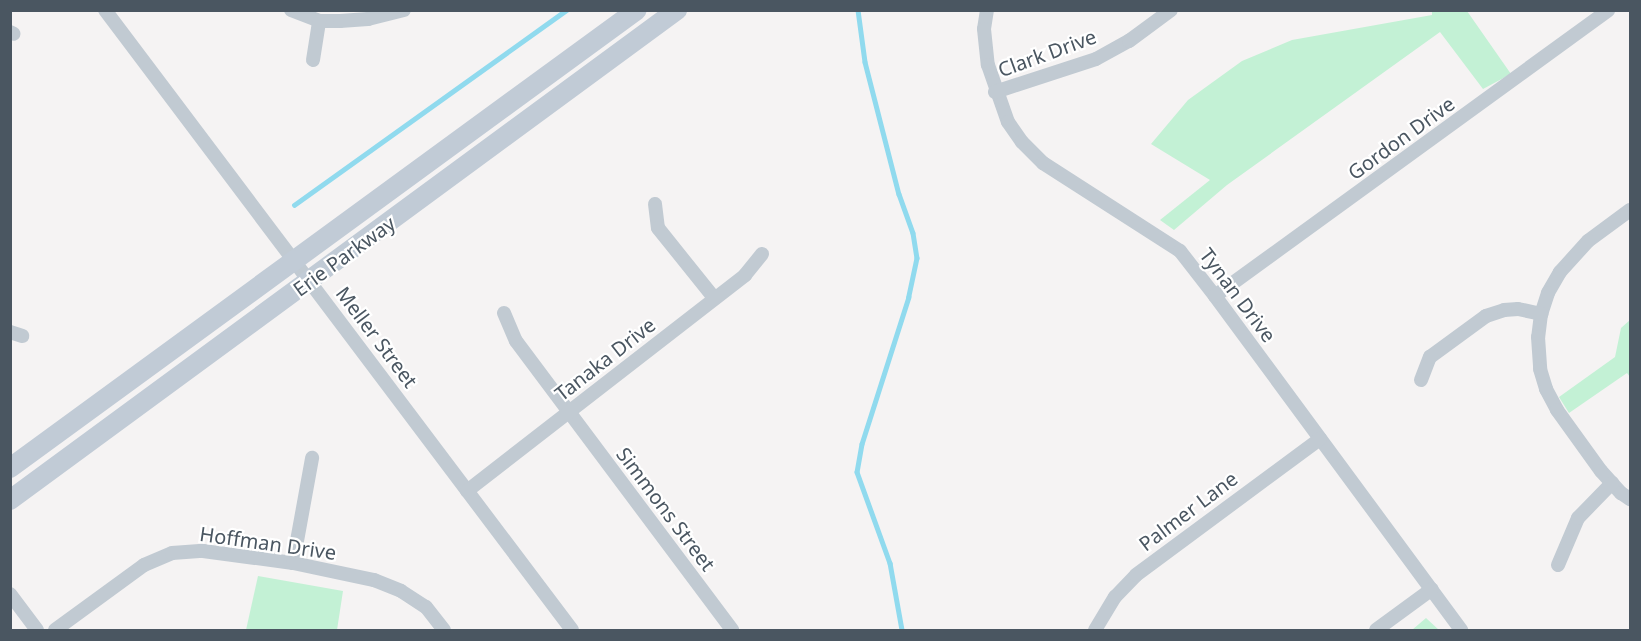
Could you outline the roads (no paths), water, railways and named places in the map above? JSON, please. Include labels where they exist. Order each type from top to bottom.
[{"type":"main road","name":"Erie Parkway","points":[[10,468],[637,10]]},
{"type":"main road","name":"Erie Parkway","points":[[10,500],[678,10]]},
{"type":"street","name":"Meller Street","points":[[105,10],[572,630]]},
{"type":"street","points":[[291,10],[319,21],[368,20],[404,10]]},
{"type":"street","name":"Tynan Drive","points":[[987,10],[984,29],[995,92],[1008,122],[1022,142],[1043,163],[1180,251],[1461,630]]},
{"type":"street","name":"Clark Drive","points":[[995,92],[1096,59],[1129,41],[1171,10]]},
{"type":"street","name":"Gordon Drive","points":[[1215,296],[1608,10]]},
{"type":"street","points":[[313,60],[319,21]]},
{"type":"street","points":[[655,204],[658,228],[714,298]]},
{"type":"street","points":[[1630,210],[1588,241],[1560,272],[1541,314],[1540,369],[1546,390],[1557,410],[1612,483],[1630,499]]},
{"type":"street","name":"Tanaka Drive","points":[[467,491],[745,275],[762,254]]},
{"type":"street","points":[[1421,380],[1430,357],[1486,316],[1504,310],[1518,309],[1541,314]]},
{"type":"street","name":"Simmons Street","points":[[504,314],[516,341],[732,630]]},
{"type":"street","name":"Palmer Lane","points":[[1095,630],[1115,597],[1136,575],[1320,439]]},
{"type":"street","points":[[293,563],[312,458]]},
{"type":"street","points":[[1558,565],[1578,518],[1612,483]]},
{"type":"street","name":"Hoffman Drive","points":[[55,630],[144,565],[172,553],[203,550],[293,563],[374,580],[401,591],[426,607],[444,630]]},
{"type":"street","points":[[1376,630],[1432,589]]},
{"type":"street","points":[[10,594],[37,630]]},
{"type":"waterway","points":[[294,205],[566,10]]},
{"type":"waterway","points":[[858,10],[865,62],[899,194],[913,233],[917,258],[909,297],[862,444],[857,472],[890,563],[902,630]]}]
